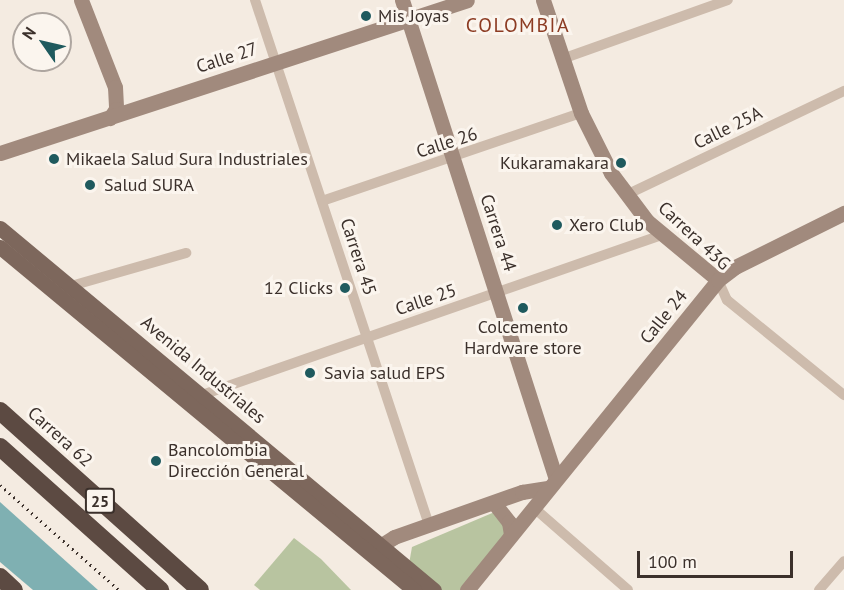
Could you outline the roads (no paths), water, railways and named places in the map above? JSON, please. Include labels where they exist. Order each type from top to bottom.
[{"type":"highway","name":"Carrera 62","points":[[0,411],[200,590]]},
{"type":"highway","points":[[6,452],[150,546]]},
{"type":"highway","name":"25","points":[[6,452],[160,590]]},
{"type":"highway","points":[[0,577],[13,590]]},
{"type":"main road","name":"Avenida Industriales","points":[[0,228],[202,395],[374,549],[414,590]]},
{"type":"main road","name":"Avenida Industriales","points":[[0,247],[374,549],[434,590]]},
{"type":"street","points":[[81,0],[115,87],[116,109],[110,118]]},
{"type":"street","name":"Carrera 45","points":[[255,0],[429,525]]},
{"type":"street","name":"Carrera 44","points":[[402,0],[496,294],[552,483]]},
{"type":"street","name":"Calle 27","points":[[0,153],[467,0]]},
{"type":"street","name":"Carrera 43G","points":[[543,0],[581,113],[599,153],[626,195],[661,235],[718,280],[727,300],[844,395]]},
{"type":"street","points":[[562,59],[728,0]]},
{"type":"street","name":"Calle 25A","points":[[626,195],[844,91]]},
{"type":"street","name":"Calle 26","points":[[322,201],[581,113]]},
{"type":"street","name":"Calle 24","points":[[467,590],[718,280],[735,267],[844,213]]},
{"type":"street","name":"Calle 25","points":[[202,395],[661,235]]},
{"type":"street","points":[[71,286],[186,253]]},
{"type":"street","points":[[374,549],[429,525],[552,483]]},
{"type":"street","points":[[494,502],[509,522],[511,534]]},
{"type":"street","points":[[533,507],[628,590]]},
{"type":"street","points":[[819,590],[844,561]]},
{"type":"water","points":[[0,502],[98,590],[33,590],[0,562]]},
{"type":"railway","points":[[0,485],[119,590]]},
{"type":"place","name":"Mis Joyas","points":[[366,16]]},
{"type":"place","name":"Mikaela Salud Sura Industriales","points":[[54,159]]},
{"type":"place","name":"Kukaramakara","points":[[621,163]]},
{"type":"place","name":"Salud SURA","points":[[90,185]]},
{"type":"place","name":"Xero Club","points":[[557,225]]},
{"type":"place","name":"12 Clicks","points":[[345,288]]},
{"type":"place","name":"Colcemento Hardware store","points":[[523,308]]},
{"type":"place","name":"Savia salud EPS","points":[[310,373]]},
{"type":"place","name":"Bancolombia Dirección General","points":[[156,461]]},
{"type":"district","name":"COLOMBIA","points":[[518,25]]}]
